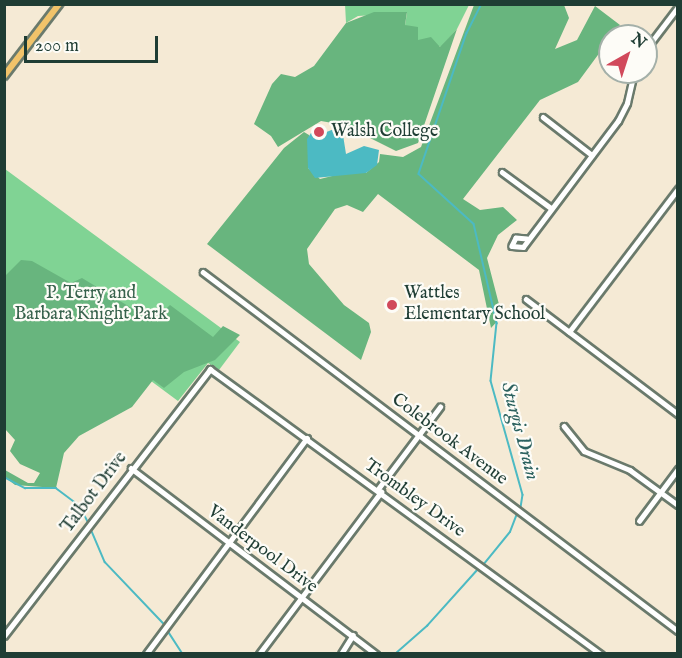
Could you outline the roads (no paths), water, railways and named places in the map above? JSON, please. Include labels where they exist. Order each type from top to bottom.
[{"type":"main road","points":[[4,76],[59,4]]},
{"type":"street","points":[[658,33],[678,7]]},
{"type":"street","points":[[528,239],[623,114],[631,84]]},
{"type":"street","points":[[543,117],[592,155]]},
{"type":"street","points":[[502,172],[551,208]]},
{"type":"street","points":[[569,332],[678,189]]},
{"type":"street","name":"Colebrook Avenue","points":[[203,272],[678,631]]},
{"type":"street","points":[[526,299],[678,414]]},
{"type":"street","name":"Trombley Drive","points":[[210,369],[380,490],[601,654]]},
{"type":"street","name":"Talbot Drive","points":[[4,636],[131,468],[210,369]]},
{"type":"street","points":[[260,654],[421,437],[440,407]]},
{"type":"street","points":[[564,426],[584,451],[620,464],[678,505]]},
{"type":"street","points":[[146,654],[307,438]]},
{"type":"street","name":"Vanderpool Drive","points":[[131,468],[376,654]]},
{"type":"street","points":[[639,521],[678,469]]},
{"type":"street","points":[[341,654],[353,635]]},
{"type":"water","points":[[334,129],[343,135],[346,154],[364,146],[379,150],[377,165],[366,173],[315,178],[308,168],[307,139],[311,133],[319,135]]},
{"type":"waterway","name":"Sturgis Drain","points":[[482,4],[467,33],[419,174],[474,224],[497,323],[491,381],[523,495],[521,507]]},
{"type":"waterway","points":[[4,477],[25,488],[56,488],[80,506],[88,522]]},
{"type":"waterway","name":"Sturgis Drain","points":[[484,564],[510,532],[517,514]]},
{"type":"waterway","points":[[91,529],[105,562],[164,624]]},
{"type":"waterway","name":"Sturgis Drain","points":[[395,654],[427,626],[479,568]]},
{"type":"waterway","points":[[168,631],[183,654]]},
{"type":"place","name":"Walsh College","points":[[319,132]]},
{"type":"place","name":"Wattles Elementary School","points":[[392,305]]},
{"type":"park label","name":"P. Terry and Barbara Knight Park","points":[[91,305]]}]
